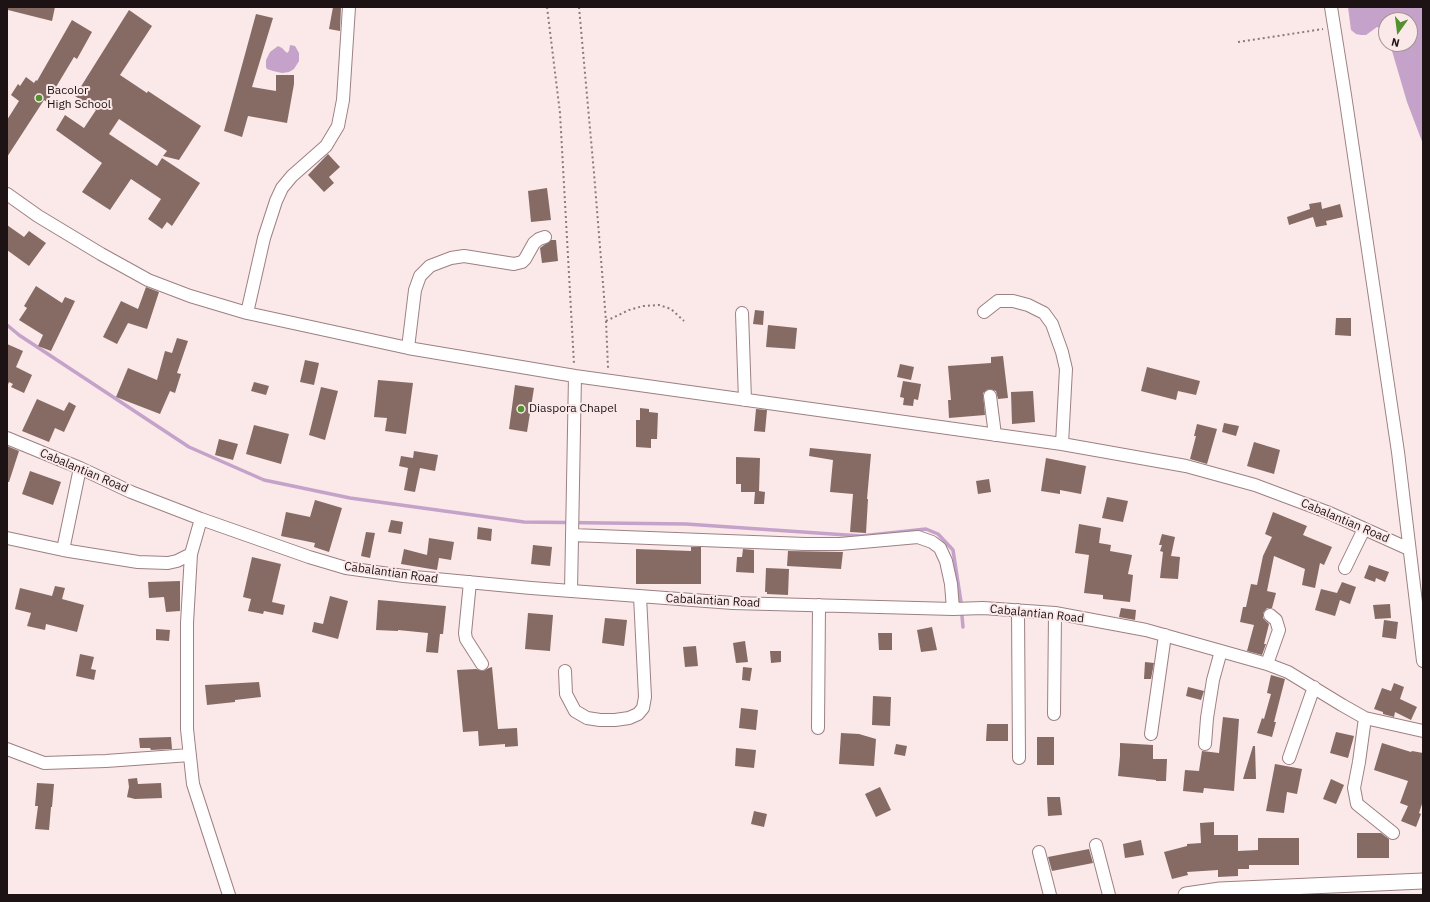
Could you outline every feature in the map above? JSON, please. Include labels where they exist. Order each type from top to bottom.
[{"type":"main road","points":[[1186,895],[1220,890],[1250,888],[1423,881]]},
{"type":"street","points":[[247,313],[264,238],[276,201],[282,188],[292,176],[326,146],[338,126],[343,100],[349,7]]},
{"type":"street","points":[[1331,7],[1398,452],[1423,662]]},
{"type":"street","name":"Cabalantian Road","points":[[7,194],[38,216],[148,280],[190,296],[247,313],[408,348],[575,376],[1062,444],[1186,466],[1255,485],[1327,512],[1409,549]]},
{"type":"street","points":[[408,348],[415,290],[420,276],[430,266],[451,258],[464,256],[514,264],[522,262],[534,243],[545,237]]},
{"type":"street","points":[[984,312],[998,301],[1013,301],[1028,305],[1044,313],[1052,324],[1062,352],[1066,369],[1062,444]]},
{"type":"street","points":[[742,313],[745,400]]},
{"type":"street","points":[[571,591],[575,376]]},
{"type":"street","points":[[990,396],[995,435]]},
{"type":"street","name":"Cabalantian Road","points":[[7,438],[80,468],[131,492],[201,519],[309,557],[346,568],[404,576],[470,582],[733,603],[954,609],[983,608],[1055,613],[1146,630],[1267,664],[1288,672],[1365,718],[1423,731]]},
{"type":"street","points":[[63,550],[80,468]]},
{"type":"street","points":[[201,519],[191,554],[187,623],[187,728],[193,784],[229,895]]},
{"type":"street","points":[[1345,568],[1364,529]]},
{"type":"street","points":[[572,532],[805,544],[840,544],[918,537],[932,542],[940,548],[946,561],[954,609]]},
{"type":"street","points":[[7,538],[63,550],[138,562],[168,563],[177,561],[191,554]]},
{"type":"street","points":[[470,582],[465,633],[466,640],[482,664]]},
{"type":"street","points":[[565,671],[566,694],[574,711],[587,718],[600,720],[629,718],[638,714],[643,708],[645,697],[640,596]]},
{"type":"street","points":[[818,728],[819,605]]},
{"type":"street","points":[[1018,610],[1018,758]]},
{"type":"street","points":[[1054,714],[1055,613]]},
{"type":"street","points":[[1267,664],[1279,630],[1276,620],[1270,615]]},
{"type":"street","points":[[1151,734],[1165,635]]},
{"type":"street","points":[[1205,744],[1207,718],[1213,680],[1221,651]]},
{"type":"street","points":[[1289,758],[1314,687]]},
{"type":"street","points":[[1365,718],[1354,788],[1357,804],[1393,833]]},
{"type":"street","points":[[7,749],[44,763],[106,761],[190,755]]},
{"type":"street","points":[[1096,845],[1109,895]]},
{"type":"street","points":[[1039,852],[1050,895]]},
{"type":"path","points":[[547,7],[560,113],[575,376]]},
{"type":"path","points":[[579,7],[606,321],[609,380]]},
{"type":"path","points":[[1238,42],[1334,27]]},
{"type":"path","points":[[606,321],[629,310],[643,306],[659,306],[671,309],[684,321]]},
{"type":"shaded area","points":[[1348,7],[1423,7],[1423,144],[1407,102],[1392,52],[1418,52],[1418,12],[1378,12],[1378,27],[1366,35],[1356,34],[1351,30]]},
{"type":"shaded area","points":[[290,45],[295,46],[299,53],[299,61],[294,69],[289,72],[282,73],[267,69],[266,60],[270,52],[278,46],[287,53]]},
{"type":"building","points":[[8,7],[55,7],[52,21],[8,10]]},
{"type":"building","points":[[333,7],[341,7],[340,31],[329,29]]},
{"type":"building","points":[[129,10],[152,26],[120,75],[147,93],[148,91],[201,126],[179,160],[163,156],[167,151],[119,119],[109,134],[157,166],[162,158],[200,183],[172,226],[167,222],[162,229],[148,219],[161,199],[131,179],[110,210],[82,192],[102,163],[56,130],[65,115],[84,128],[96,110],[75,96]]},
{"type":"building","points":[[256,14],[273,18],[252,87],[276,91],[276,75],[294,75],[294,84],[287,123],[248,116],[242,137],[224,131]]},
{"type":"building","points":[[72,20],[92,32],[77,59],[74,57],[47,102],[44,100],[7,157],[7,120],[19,101],[11,95],[18,84],[20,86],[26,77],[34,83],[36,80],[37,81]]},
{"type":"building","points":[[328,154],[340,167],[329,177],[334,183],[324,192],[308,175]]},
{"type":"building","points":[[547,188],[551,220],[531,222],[528,191]]},
{"type":"building","points":[[1321,202],[1322,209],[1340,204],[1343,217],[1326,221],[1327,225],[1316,227],[1313,217],[1289,225],[1287,217],[1310,209],[1309,204]]},
{"type":"building","points":[[7,225],[24,237],[29,231],[46,243],[29,266],[7,250]]},
{"type":"building","points":[[551,240],[556,240],[558,261],[542,263],[540,248]]},
{"type":"building","points":[[36,286],[62,303],[65,297],[75,301],[51,351],[38,346],[43,335],[19,320],[27,308],[24,306]]},
{"type":"building","points":[[146,287],[159,292],[147,329],[128,323],[117,344],[103,337],[121,301],[138,309]]},
{"type":"building","points":[[755,310],[764,311],[763,325],[753,324]]},
{"type":"building","points":[[1336,318],[1351,318],[1351,336],[1335,335]]},
{"type":"building","points":[[768,325],[797,328],[795,349],[766,347]]},
{"type":"building","points":[[177,338],[188,341],[177,373],[181,374],[175,393],[170,391],[160,414],[116,397],[128,368],[157,380],[165,351],[172,353]]},
{"type":"building","points":[[7,344],[23,351],[16,367],[32,375],[24,393],[11,387],[13,384],[9,382],[7,387]]},
{"type":"building","points":[[1003,356],[1008,398],[998,399],[996,391],[989,389],[983,393],[985,415],[949,418],[948,400],[951,400],[948,366],[991,363],[991,357]]},
{"type":"building","points":[[305,360],[319,363],[314,385],[300,382]]},
{"type":"building","points":[[900,364],[914,367],[911,380],[897,377]]},
{"type":"building","points":[[1147,367],[1200,381],[1196,395],[1178,391],[1176,400],[1141,391]]},
{"type":"building","points":[[378,380],[413,383],[406,434],[385,431],[387,418],[374,417]]},
{"type":"building","points":[[903,381],[921,384],[918,400],[914,399],[913,406],[903,405],[904,398],[900,397]]},
{"type":"building","points":[[254,382],[269,386],[266,395],[251,391]]},
{"type":"building","name":"Diaspora Chapel","points":[[515,385],[534,388],[527,432],[509,429]]},
{"type":"building","points":[[321,387],[338,391],[325,440],[309,435]]},
{"type":"building","points":[[1033,391],[1035,422],[1012,424],[1011,392]]},
{"type":"building","points":[[37,399],[64,411],[69,402],[76,406],[64,432],[55,428],[49,442],[22,431]]},
{"type":"building","points":[[640,408],[649,409],[649,412],[658,413],[657,439],[651,439],[651,448],[636,447],[636,420],[640,420]]},
{"type":"building","points":[[756,409],[767,410],[765,432],[754,431]]},
{"type":"building","points":[[1224,423],[1239,426],[1236,436],[1222,432]]},
{"type":"building","points":[[1197,424],[1217,429],[1207,464],[1190,459],[1196,436],[1194,436]]},
{"type":"building","points":[[254,425],[289,434],[281,464],[246,454]]},
{"type":"building","points":[[219,439],[238,444],[233,460],[215,455]]},
{"type":"building","points":[[1254,442],[1280,450],[1274,474],[1247,466]]},
{"type":"building","points":[[7,446],[19,451],[9,482],[7,482]]},
{"type":"building","points":[[810,448],[871,454],[866,533],[850,532],[853,494],[830,492],[833,460],[809,456]]},
{"type":"building","points":[[414,451],[438,455],[435,471],[420,468],[415,492],[404,490],[408,468],[399,466],[401,456],[413,458]]},
{"type":"building","points":[[736,457],[760,458],[759,491],[765,492],[764,504],[754,504],[755,492],[741,492],[741,484],[736,484]]},
{"type":"building","points":[[1046,458],[1086,466],[1081,494],[1060,490],[1060,494],[1041,491]]},
{"type":"building","points":[[30,471],[61,482],[53,505],[22,494]]},
{"type":"building","points":[[989,479],[991,492],[978,494],[976,481]]},
{"type":"building","points":[[1107,497],[1128,501],[1123,522],[1102,518]]},
{"type":"building","points":[[315,500],[342,508],[329,552],[314,547],[315,543],[281,536],[286,512],[310,517]]},
{"type":"building","points":[[1273,512],[1307,526],[1303,535],[1332,547],[1324,565],[1320,563],[1315,588],[1302,585],[1305,569],[1274,556],[1267,591],[1276,593],[1272,608],[1267,608],[1263,613],[1263,618],[1269,624],[1264,644],[1266,644],[1262,655],[1247,651],[1254,625],[1240,622],[1243,607],[1246,607],[1251,584],[1257,585],[1263,556],[1272,537],[1265,534]]},
{"type":"building","points":[[391,520],[403,522],[401,534],[388,532]]},
{"type":"building","points":[[1079,524],[1101,528],[1099,543],[1111,545],[1110,551],[1132,555],[1128,574],[1133,575],[1130,602],[1103,599],[1103,595],[1084,593],[1089,555],[1075,553]]},
{"type":"building","points":[[478,527],[492,529],[491,541],[477,539]]},
{"type":"building","points":[[366,532],[375,533],[370,558],[361,556]]},
{"type":"building","points":[[1162,534],[1175,537],[1171,556],[1180,557],[1178,579],[1160,578],[1163,552],[1160,551],[1162,545],[1159,545]]},
{"type":"building","points":[[429,538],[454,542],[451,560],[439,558],[437,570],[401,564],[404,549],[427,555]]},
{"type":"building","points":[[533,545],[552,547],[550,566],[531,564]]},
{"type":"building","points":[[691,547],[701,547],[701,584],[636,584],[636,549],[691,551]]},
{"type":"building","points":[[743,549],[754,550],[754,573],[736,572],[737,557],[742,557]]},
{"type":"building","points":[[788,551],[843,552],[841,569],[787,566]]},
{"type":"building","points":[[252,557],[281,564],[272,602],[285,605],[283,615],[264,611],[263,614],[248,611],[251,599],[243,597]]},
{"type":"building","points":[[1369,565],[1389,572],[1385,582],[1376,578],[1375,582],[1364,578]]},
{"type":"building","points":[[766,568],[789,569],[788,595],[767,594],[767,592],[765,592]]},
{"type":"building","points":[[180,581],[180,611],[166,612],[164,597],[149,598],[148,582]]},
{"type":"building","points":[[1342,582],[1356,587],[1350,604],[1340,600],[1335,616],[1315,610],[1321,589],[1337,593]]},
{"type":"building","points":[[55,586],[65,588],[62,599],[84,605],[77,632],[46,624],[45,630],[27,626],[31,613],[15,609],[20,588],[52,596]]},
{"type":"building","points":[[330,596],[348,601],[338,639],[312,632],[314,622],[323,624]]},
{"type":"building","points":[[378,600],[446,606],[443,634],[440,634],[438,653],[426,652],[428,633],[398,630],[376,630]]},
{"type":"building","points":[[1390,604],[1391,618],[1375,619],[1373,605]]},
{"type":"building","points":[[1121,608],[1136,610],[1135,620],[1119,617]]},
{"type":"building","points":[[528,613],[553,615],[550,651],[525,649]]},
{"type":"building","points":[[605,618],[627,620],[624,646],[602,643]]},
{"type":"building","points":[[1384,620],[1398,622],[1396,639],[1382,637]]},
{"type":"building","points":[[932,627],[937,650],[921,652],[917,630]]},
{"type":"building","points":[[156,629],[170,630],[169,641],[156,640]]},
{"type":"building","points":[[878,633],[892,633],[892,650],[879,650]]},
{"type":"building","points":[[745,641],[748,662],[736,663],[733,643]]},
{"type":"building","points":[[696,646],[698,666],[685,667],[683,647]]},
{"type":"building","points":[[770,651],[781,651],[781,662],[771,663]]},
{"type":"building","points":[[80,654],[94,657],[91,669],[96,670],[94,680],[76,676]]},
{"type":"building","points":[[1145,662],[1154,663],[1151,679],[1144,679]]},
{"type":"building","points":[[492,667],[498,729],[517,728],[518,746],[505,747],[505,744],[479,746],[478,731],[463,732],[457,670],[476,669],[483,671]]},
{"type":"building","points":[[743,667],[752,668],[750,681],[742,680]]},
{"type":"building","points":[[1271,675],[1285,679],[1274,722],[1276,722],[1272,737],[1257,733],[1262,718],[1264,719],[1271,694],[1267,693]]},
{"type":"building","points":[[259,682],[261,697],[207,705],[205,685]]},
{"type":"building","points":[[1394,683],[1404,687],[1400,699],[1417,707],[1411,720],[1395,712],[1394,717],[1383,714],[1383,712],[1374,709],[1382,688],[1391,691]]},
{"type":"building","points":[[1188,687],[1204,691],[1201,700],[1186,696]]},
{"type":"building","points":[[873,696],[891,697],[890,726],[872,725]]},
{"type":"building","points":[[741,708],[758,710],[756,730],[739,728]]},
{"type":"building","points":[[1223,717],[1239,719],[1234,791],[1204,788],[1203,793],[1183,791],[1185,770],[1199,771],[1202,751],[1219,753]]},
{"type":"building","points":[[987,724],[1008,724],[1008,741],[986,741]]},
{"type":"building","points":[[1336,732],[1354,736],[1348,758],[1330,753]]},
{"type":"building","points":[[841,733],[859,734],[876,739],[874,766],[839,764]]},
{"type":"building","points":[[171,737],[172,749],[151,750],[150,748],[140,748],[139,738]]},
{"type":"building","points":[[1037,737],[1054,737],[1054,765],[1037,765]]},
{"type":"building","points":[[1120,743],[1153,745],[1153,759],[1167,759],[1166,781],[1118,776]]},
{"type":"building","points":[[1382,743],[1411,752],[1423,753],[1423,801],[1419,813],[1421,814],[1416,827],[1401,821],[1408,806],[1400,803],[1408,781],[1374,770]]},
{"type":"building","points":[[896,744],[907,746],[905,756],[894,754]]},
{"type":"building","points":[[1253,746],[1255,746],[1256,779],[1243,779]]},
{"type":"building","points":[[736,748],[756,750],[754,768],[735,766]]},
{"type":"building","points":[[1275,764],[1302,769],[1297,794],[1287,792],[1284,813],[1266,811]]},
{"type":"building","points":[[137,778],[138,784],[161,783],[162,798],[135,799],[127,797],[129,787],[128,779]]},
{"type":"building","points":[[1331,779],[1344,785],[1336,804],[1323,799]]},
{"type":"building","points":[[37,783],[54,784],[49,830],[35,829],[38,806],[35,806]]},
{"type":"building","points":[[880,787],[891,810],[876,817],[865,794]]},
{"type":"building","points":[[1047,797],[1060,797],[1062,815],[1048,816]]},
{"type":"building","points":[[754,811],[767,814],[764,827],[751,824]]},
{"type":"building","points":[[1214,822],[1214,835],[1238,835],[1238,851],[1258,850],[1258,838],[1299,838],[1299,865],[1249,865],[1249,869],[1238,869],[1238,876],[1218,877],[1218,870],[1187,872],[1188,875],[1172,879],[1164,852],[1187,846],[1187,844],[1201,843],[1200,823]]},
{"type":"building","points":[[1357,833],[1381,833],[1389,839],[1389,858],[1357,858]]},
{"type":"building","points":[[1141,840],[1144,855],[1125,858],[1123,844]]},
{"type":"building","points":[[1089,849],[1093,863],[1052,871],[1048,857]]},
{"type":"waterway","points":[[7,325],[19,335],[189,447],[264,480],[350,498],[524,522],[686,524],[861,536],[926,529],[938,534],[953,550],[961,602]]},
{"type":"waterway","points":[[962,616],[963,627]]},
{"type":"place","name":"Bacolor High School","points":[[39,98]]},
{"type":"place","name":"Diaspora Chapel","points":[[521,409]]}]
